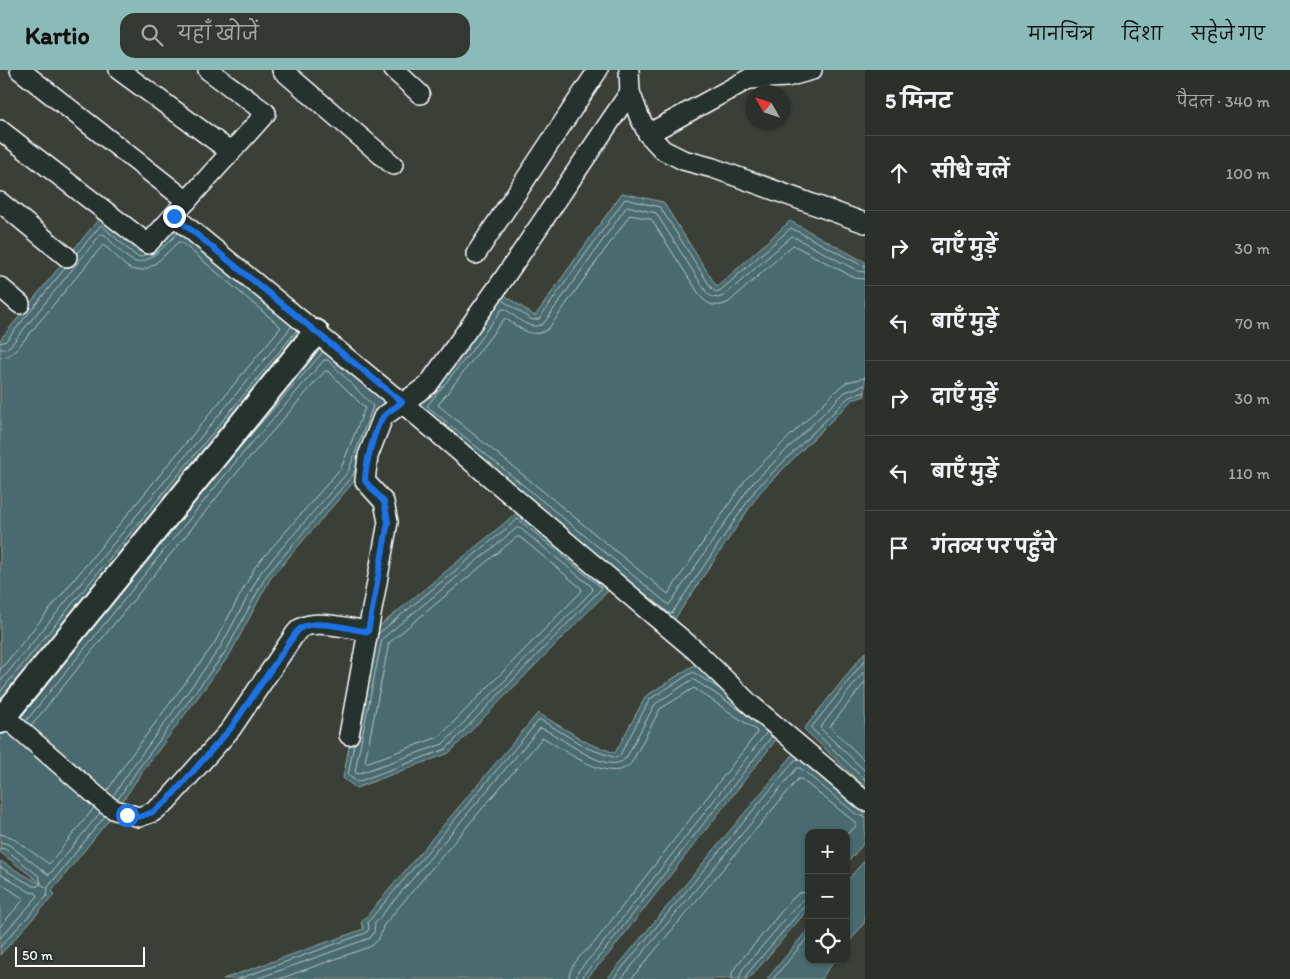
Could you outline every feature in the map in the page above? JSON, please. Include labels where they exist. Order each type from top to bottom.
[{"type":"street","points":[[20,70],[187,201]]},
{"type":"street","points":[[119,70],[231,152]]},
{"type":"street","points":[[282,70],[394,165]]},
{"type":"street","points":[[394,70],[420,94]]},
{"type":"street","points":[[476,254],[598,70]]},
{"type":"street","points":[[629,70],[630,92],[648,134],[663,150],[682,160],[713,168],[865,223]]},
{"type":"street","points":[[648,134],[757,75],[787,76],[812,70]]},
{"type":"street","points":[[0,130],[148,244],[266,113],[210,71]]},
{"type":"street","points":[[349,735],[388,522],[384,502],[365,481],[368,456],[383,417],[428,385],[506,276],[630,92]]},
{"type":"street","points":[[0,202],[67,257]]},
{"type":"street","points":[[174,216],[402,402],[696,651],[757,710],[865,801]]},
{"type":"street","points":[[0,287],[20,304]]},
{"type":"street","points":[[316,332],[2,719],[107,805],[121,813],[139,817],[153,812],[167,801],[231,728],[293,637],[301,629],[310,625],[330,625],[368,632]]},
{"type":"water","points":[[622,193],[663,202],[717,287],[790,221],[865,262],[865,396],[852,400],[760,492],[672,623],[410,408],[500,292],[535,316]]},
{"type":"water","points":[[101,216],[139,252],[179,216],[308,324],[0,700],[0,340]]},
{"type":"water","points":[[326,342],[387,403],[357,478],[270,579],[230,654],[142,772],[118,808],[52,891],[55,894],[0,955],[0,861],[47,888],[0,852],[0,734],[229,452]]},
{"type":"water","points":[[518,512],[611,588],[449,753],[356,788],[343,778],[371,633]]},
{"type":"water","points":[[865,652],[865,787],[804,729]]},
{"type":"water","points":[[694,665],[786,727],[608,955],[586,979],[223,979],[364,929],[361,923],[538,713],[590,744],[615,753],[646,696]]},
{"type":"water","points":[[796,751],[865,807],[865,842],[850,859],[850,829],[805,829],[805,913],[749,979],[607,979]]},
{"type":"water","points":[[865,860],[865,922],[850,941],[850,919],[850,877]]},
{"type":"water","points":[[805,933],[805,964],[832,964],[821,979],[767,979]]},
{"type":"route","points":[[127,815],[139,817],[153,812],[167,801],[231,728],[293,637],[301,629],[310,625],[330,625],[368,632],[388,522],[384,502],[365,481],[365,472],[368,456],[383,417],[402,402],[174,216]]}]
